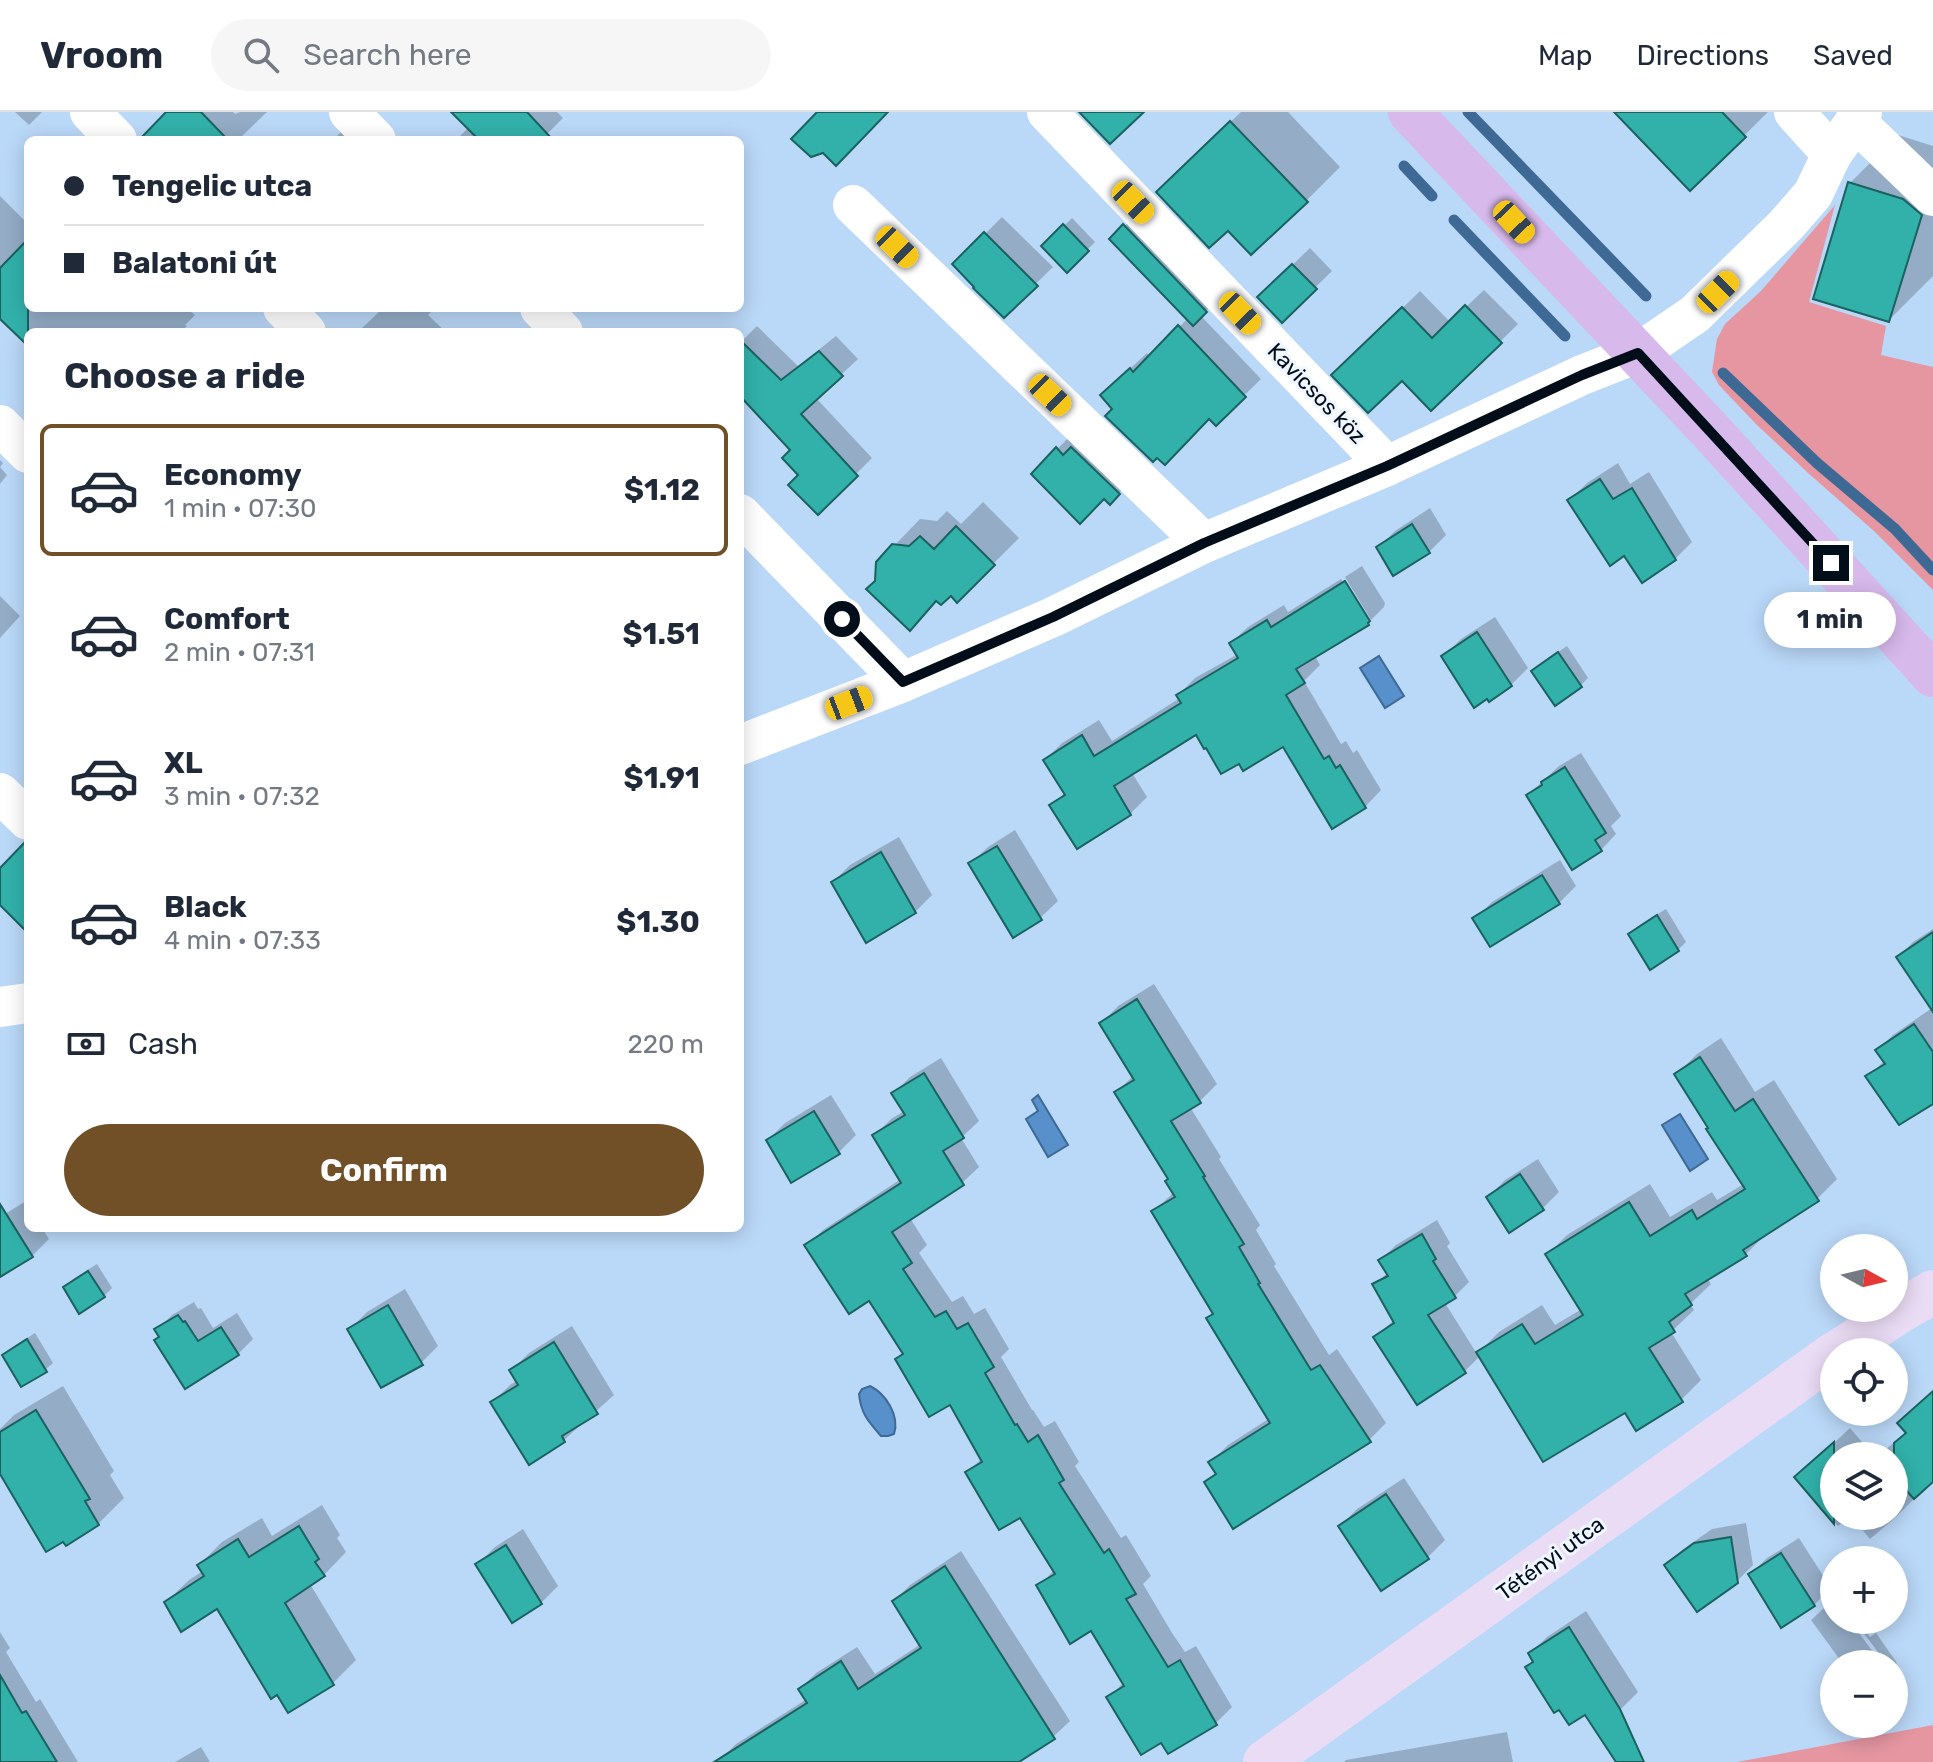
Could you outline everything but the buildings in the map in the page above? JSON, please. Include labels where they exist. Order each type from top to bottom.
[{"type":"main road","points":[[1410,112],[1706,426],[1933,675]]},
{"type":"street","points":[[90,112],[113,136]]},
{"type":"street","points":[[349,112],[372,136]]},
{"type":"street","name":"Kavicsos köz","points":[[1047,112],[1387,466]]},
{"type":"street","points":[[1794,112],[1832,154]]},
{"type":"street","points":[[744,743],[903,682],[1053,617],[1204,543],[1387,466],[1582,375],[1638,353],[1695,314],[1786,225],[1813,194],[1832,154],[1858,116],[1933,196]]},
{"type":"street","points":[[853,205],[1204,543]]},
{"type":"street","points":[[287,312],[302,328]]},
{"type":"street","points":[[544,312],[559,328]]},
{"type":"street","points":[[0,425],[24,449]]},
{"type":"street","points":[[744,518],[903,682]]},
{"type":"street","points":[[0,793],[24,816]]},
{"type":"street","points":[[0,1007],[24,1004]]},
{"type":"street","name":"Tétényi utca","points":[[1859,1338],[1933,1292]]},
{"type":"street","name":"Tétényi utca","points":[[1265,1762],[1820,1364]]},
{"type":"shaded area","points":[[1835,205],[1809,302],[1886,326],[1881,355],[1933,367],[1933,590],[1874,531],[1756,424],[1719,385],[1712,372],[1717,339],[1725,324],[1761,291]]},
{"type":"shaded area","points":[[1933,1725],[1933,1762],[1737,1762],[1864,1738],[1908,1738],[1908,1730]]},
{"type":"water","points":[[1379,656],[1404,696],[1385,708],[1360,668]]},
{"type":"water","points":[[1038,1095],[1068,1145],[1048,1157],[1026,1119],[1038,1111],[1032,1100]]},
{"type":"water","points":[[1680,1114],[1708,1159],[1690,1171],[1662,1125]]},
{"type":"water","points":[[870,1386],[890,1406],[895,1420],[894,1434],[881,1436],[863,1412],[859,1394]]},
{"type":"waterway","points":[[1468,112],[1646,296]]},
{"type":"waterway","points":[[1404,166],[1432,196]]},
{"type":"waterway","points":[[1454,220],[1565,336]]},
{"type":"waterway","points":[[1723,373],[1817,463],[1895,529],[1933,570]]},
{"type":"route","points":[[842,619],[903,682],[1053,617],[1204,543],[1387,466],[1582,375],[1638,353],[1831,563]]}]
